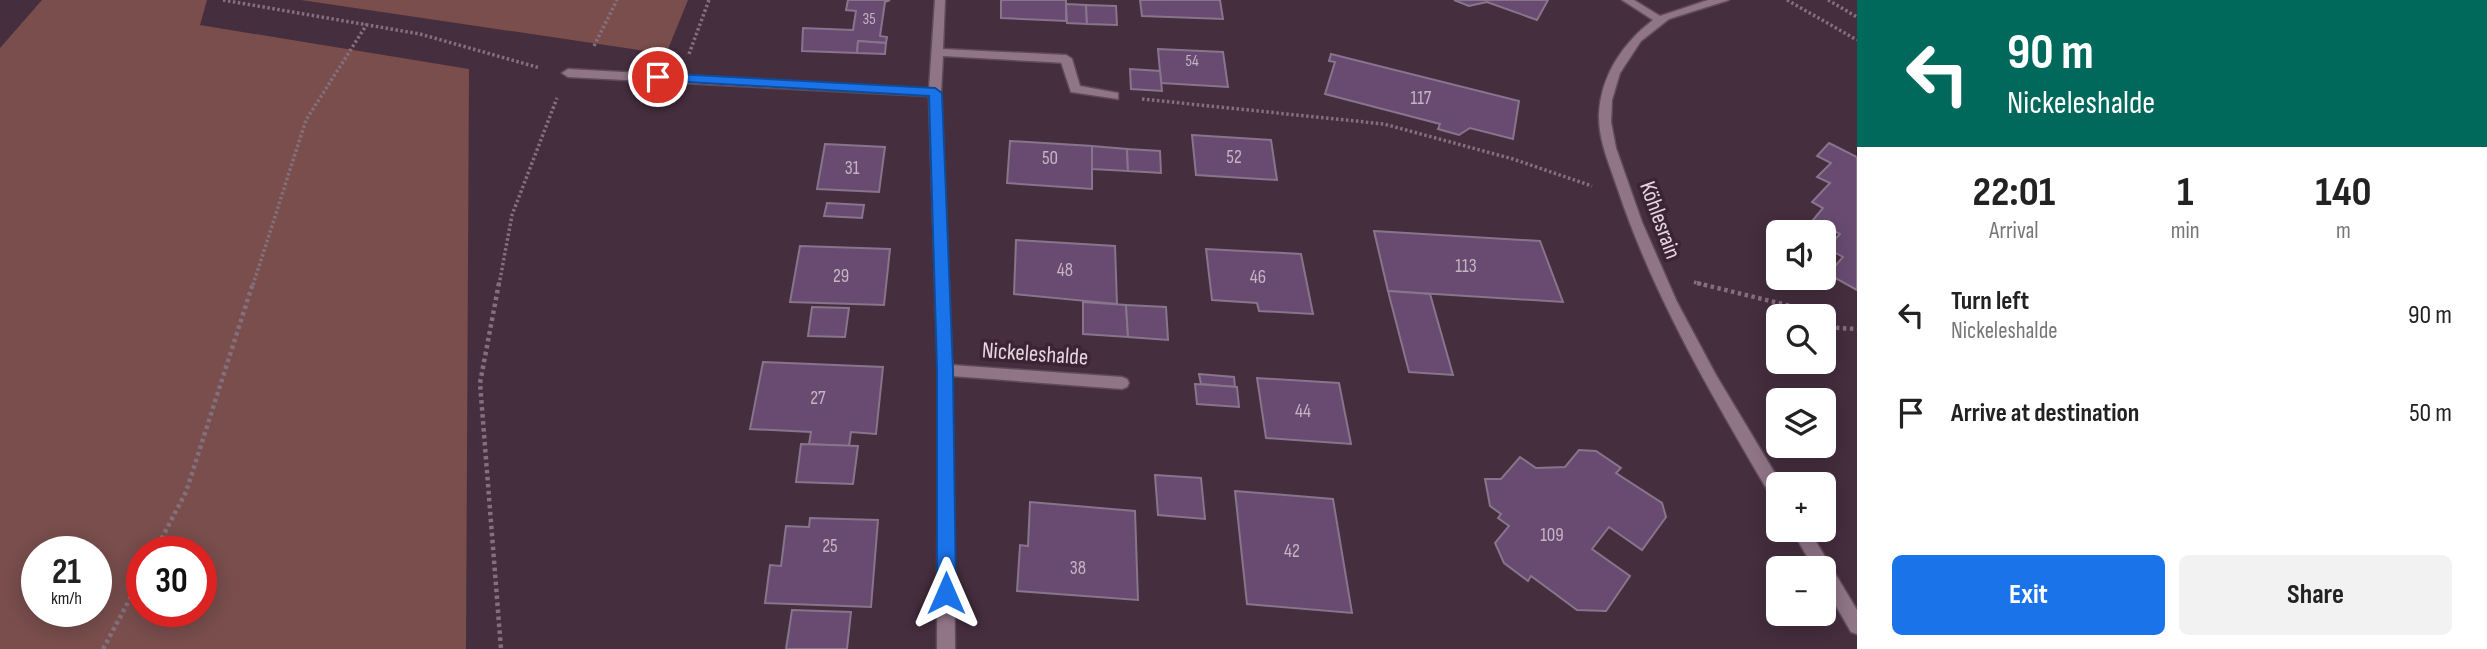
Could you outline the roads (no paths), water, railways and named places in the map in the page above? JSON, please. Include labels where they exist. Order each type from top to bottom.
[{"type":"street","points":[[940,0],[935,93],[945,370],[946,649]]},
{"type":"street","points":[[1627,0],[1660,20]]},
{"type":"street","name":"Köhlesrain","points":[[1724,0],[1660,20],[1624,52],[1610,85],[1605,115],[1610,146],[1654,273],[1702,365],[1766,473]]},
{"type":"street","points":[[937,52],[1066,59],[1075,89],[1114,96]]},
{"type":"street","points":[[568,74],[935,93]]},
{"type":"street","name":"Nickeleshalde","points":[[945,370],[1122,383]]},
{"type":"street","points":[[1836,591],[1857,626]]}]
